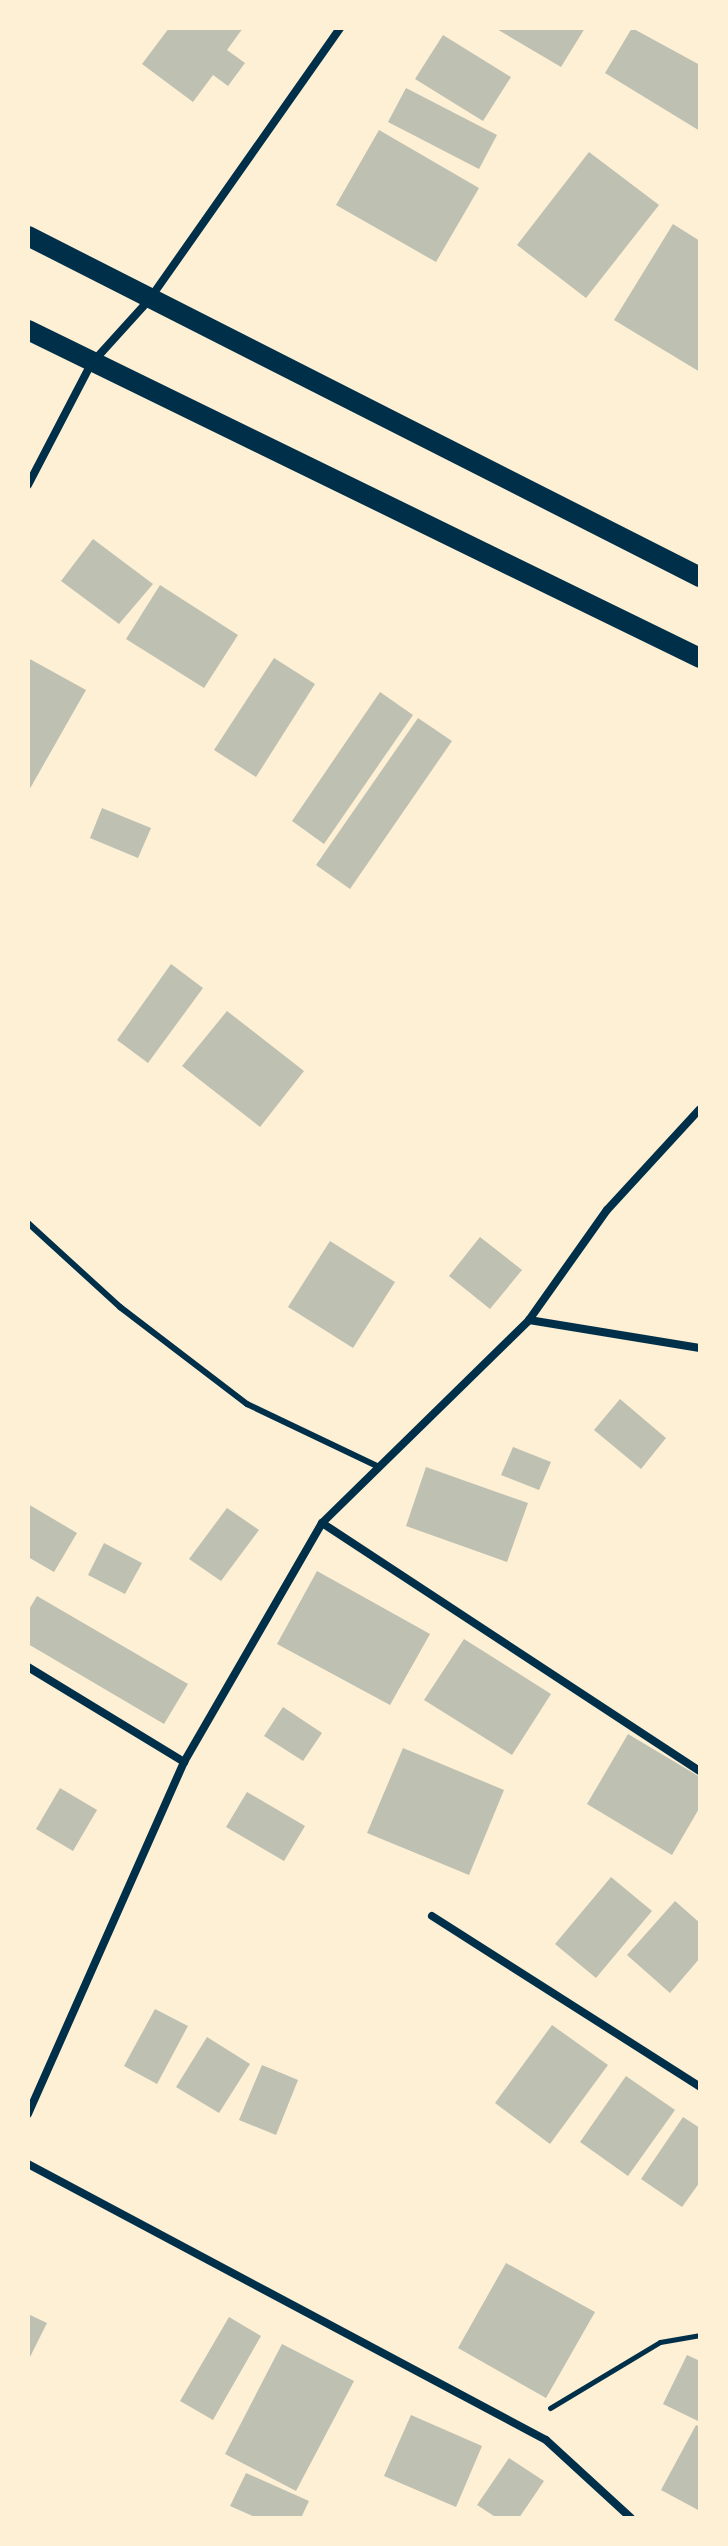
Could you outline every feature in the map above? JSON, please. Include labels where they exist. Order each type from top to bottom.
[{"type":"main road","points":[[28,236],[700,577]]},
{"type":"main road","points":[[28,330],[91,364],[700,658]]},
{"type":"street","points":[[28,485],[91,364],[149,300],[340,28]]},
{"type":"street","points":[[28,2114],[184,1762],[322,1523],[529,1320],[607,1210],[700,1109]]},
{"type":"street","points":[[529,1320],[700,1348]]},
{"type":"street","points":[[322,1523],[700,1771]]},
{"type":"street","points":[[28,1667],[184,1762]]},
{"type":"street","points":[[432,1916],[700,2087]]},
{"type":"street","points":[[28,2164],[524,2427],[631,2518]]},
{"type":"lane","points":[[28,1223],[120,1307],[247,1404],[377,1466]]},
{"type":"path","points":[[524,2427],[660,2342],[700,2335]]},
{"type":"building","points":[[169,28],[243,28],[227,50],[245,63],[228,86],[213,75],[193,102],[142,64]]},
{"type":"building","points":[[495,28],[585,28],[561,67]]},
{"type":"building","points":[[632,28],[700,65],[700,131],[605,73]]},
{"type":"building","points":[[443,35],[511,77],[483,121],[415,79]]},
{"type":"building","points":[[406,88],[497,135],[479,169],[388,122]]},
{"type":"building","points":[[379,130],[479,188],[436,262],[336,205]]},
{"type":"building","points":[[589,152],[659,205],[586,298],[517,245]]},
{"type":"building","points":[[673,224],[700,241],[700,372],[614,320]]},
{"type":"building","points":[[93,539],[153,584],[119,624],[61,581]]},
{"type":"building","points":[[160,585],[238,635],[204,688],[126,639]]},
{"type":"building","points":[[28,658],[86,690],[28,792]]},
{"type":"building","points":[[274,658],[315,684],[256,777],[214,750]]},
{"type":"building","points":[[380,692],[413,715],[324,844],[292,821]]},
{"type":"building","points":[[418,718],[452,741],[350,889],[316,865]]},
{"type":"building","points":[[102,808],[151,828],[138,858],[90,838]]},
{"type":"building","points":[[171,964],[203,988],[148,1063],[117,1040]]},
{"type":"building","points":[[227,1011],[304,1071],[260,1127],[182,1066]]},
{"type":"building","points":[[480,1237],[522,1270],[490,1309],[449,1276]]},
{"type":"building","points":[[330,1241],[395,1282],[353,1348],[288,1307]]},
{"type":"building","points":[[620,1399],[666,1438],[641,1469],[594,1430]]},
{"type":"building","points":[[513,1447],[551,1462],[539,1490],[501,1475]]},
{"type":"building","points":[[426,1467],[528,1503],[507,1562],[406,1526]]},
{"type":"building","points":[[28,1504],[77,1533],[54,1572],[28,1557]]},
{"type":"building","points":[[227,1508],[259,1530],[221,1581],[189,1559]]},
{"type":"building","points":[[104,1543],[142,1563],[125,1594],[88,1575]]},
{"type":"building","points":[[317,1571],[430,1634],[390,1705],[277,1644]]},
{"type":"building","points":[[37,1596],[188,1684],[164,1724],[28,1644],[28,1611]]},
{"type":"building","points":[[464,1639],[551,1694],[512,1755],[424,1700]]},
{"type":"building","points":[[283,1707],[322,1733],[303,1761],[264,1736]]},
{"type":"building","points":[[628,1734],[700,1777],[700,1807],[672,1855],[587,1804]]},
{"type":"building","points":[[403,1748],[504,1790],[469,1875],[367,1833]]},
{"type":"building","points":[[60,1788],[97,1810],[73,1851],[36,1829]]},
{"type":"building","points":[[247,1792],[305,1826],[284,1861],[226,1827]]},
{"type":"building","points":[[611,1877],[652,1911],[596,1978],[555,1944]]},
{"type":"building","points":[[675,1901],[700,1923],[700,1958],[670,1993],[627,1955]]},
{"type":"building","points":[[155,2009],[188,2026],[157,2084],[124,2066]]},
{"type":"building","points":[[552,2025],[608,2065],[550,2144],[495,2103]]},
{"type":"building","points":[[207,2037],[250,2064],[219,2113],[176,2087]]},
{"type":"building","points":[[262,2065],[298,2080],[276,2135],[239,2120]]},
{"type":"building","points":[[626,2076],[675,2110],[628,2176],[580,2142]]},
{"type":"building","points":[[683,2117],[700,2128],[700,2182],[682,2207],[641,2179]]},
{"type":"building","points":[[506,2263],[595,2312],[546,2398],[458,2348]]},
{"type":"building","points":[[28,2314],[47,2323],[28,2361]]},
{"type":"building","points":[[229,2317],[261,2336],[213,2420],[180,2401]]},
{"type":"building","points":[[282,2344],[354,2381],[296,2491],[225,2454]]},
{"type":"building","points":[[687,2355],[700,2361],[698,2421],[663,2404]]},
{"type":"building","points":[[411,2415],[482,2446],[456,2507],[384,2476]]},
{"type":"building","points":[[696,2425],[700,2427],[700,2511],[661,2490]]},
{"type":"building","points":[[509,2458],[544,2481],[519,2518],[497,2518],[477,2505]]},
{"type":"building","points":[[246,2473],[309,2501],[301,2518],[257,2518],[230,2506]]}]
